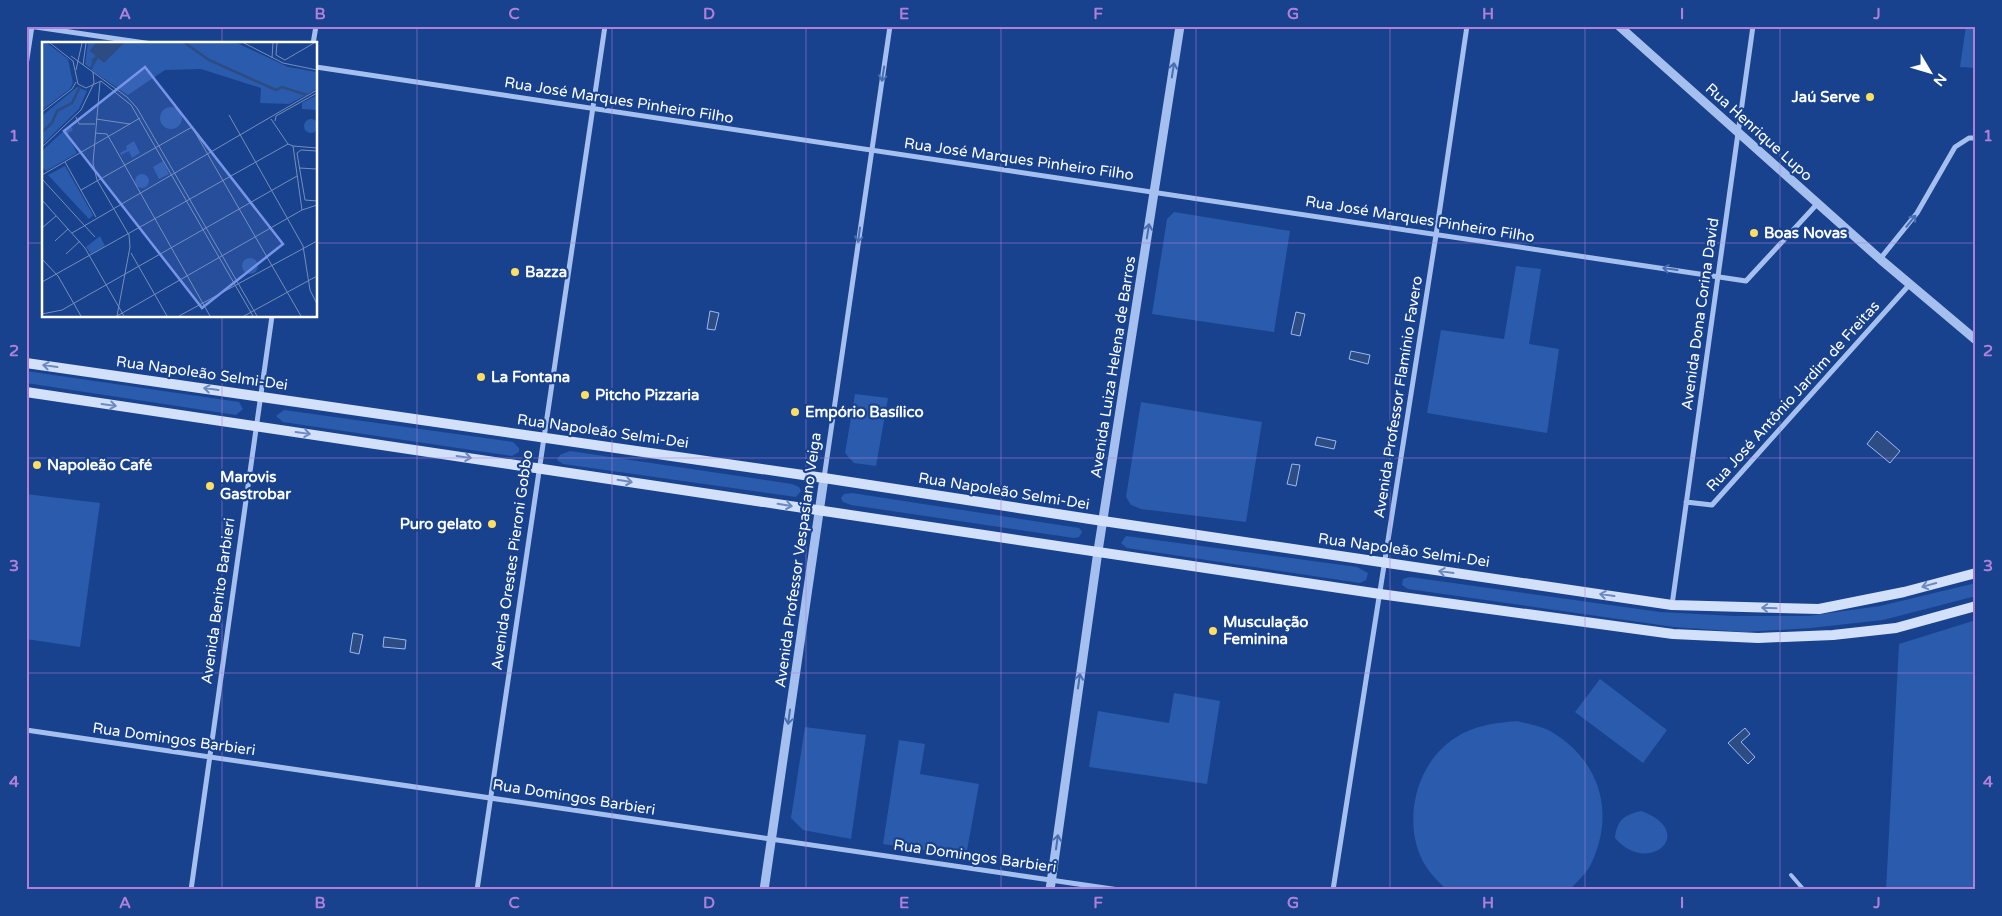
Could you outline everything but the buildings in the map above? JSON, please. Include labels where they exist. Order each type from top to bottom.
[{"type":"main road","name":"Rua Napoleão Selmi-Dei","points":[[26,362],[824,478],[1672,605],[1819,610],[1904,592],[1976,573]]},
{"type":"main road","points":[[26,392],[1380,594],[1673,634],[1758,638],[1833,635],[1896,628],[1976,606]]},
{"type":"street","points":[[26,65],[31,26],[139,42]]},
{"type":"street","points":[[313,42],[316,26]]},
{"type":"street","name":"Avenida Orestes Pieroni Gobbo","points":[[477,890],[542,438],[605,26]]},
{"type":"street","name":"Avenida Professor Vespasiano Veiga","points":[[764,890],[890,26]]},
{"type":"street","name":"Avenida Luiza Helena de Barros","points":[[1050,890],[1098,551],[1180,26]]},
{"type":"street","name":"Avenida Professor Flamínio Favero","points":[[1333,890],[1467,26]]},
{"type":"street","name":"Rua Henrique Lupo","points":[[1619,26],[1880,259],[1976,340]]},
{"type":"street","name":"Avenida Dona Corina David","points":[[1672,605],[1753,26]]},
{"type":"street","name":"Rua José Marques Pinheiro Filho","points":[[318,67],[1746,281],[1818,203]]},
{"type":"street","points":[[1880,259],[1917,213],[1955,147],[1969,138],[1976,138]]},
{"type":"street","name":"Rua José Antônio Jardim de Freitas","points":[[1686,502],[1712,506],[1910,284]]},
{"type":"street","name":"Avenida Benito Barbieri","points":[[191,890],[259,396],[272,318]]},
{"type":"street","name":"Rua Domingos Barbieri","points":[[26,730],[1119,890]]},
{"type":"lane","points":[[1791,875],[1804,890]]},
{"type":"shaded area","points":[[1966,26],[1976,26],[1976,68],[1960,67]]},
{"type":"shaded area","points":[[1174,212],[1290,231],[1274,332],[1152,314],[1167,219]]},
{"type":"shaded area","points":[[1516,266],[1541,269],[1529,344],[1559,349],[1547,433],[1427,413],[1441,330],[1504,339]]},
{"type":"shaded area","points":[[710,311],[719,313],[715,330],[707,329]]},
{"type":"shaded area","points":[[1296,312],[1305,314],[1300,336],[1291,334]]},
{"type":"shaded area","points":[[1351,351],[1370,355],[1368,364],[1349,359]]},
{"type":"shaded area","points":[[26,371],[239,402],[243,409],[236,415],[26,383]]},
{"type":"shaded area","points":[[855,394],[888,398],[876,466],[854,463],[845,453]]},
{"type":"shaded area","points":[[1141,402],[1262,422],[1246,522],[1141,509],[1131,505],[1126,497]]},
{"type":"shaded area","points":[[284,410],[513,442],[519,448],[519,452],[512,456],[283,422],[276,416]]},
{"type":"shaded area","points":[[1877,431],[1900,451],[1890,463],[1867,444]]},
{"type":"shaded area","points":[[1317,437],[1336,441],[1334,449],[1315,445]]},
{"type":"shaded area","points":[[570,451],[792,484],[799,487],[801,491],[796,497],[563,464],[557,460],[560,455]]},
{"type":"shaded area","points":[[1292,464],[1300,465],[1296,486],[1287,484]]},
{"type":"shaded area","points":[[852,493],[1079,528],[1082,532],[1079,537],[1074,538],[851,505],[843,502],[841,498],[844,494]]},
{"type":"shaded area","points":[[26,494],[100,503],[80,647],[26,639]]},
{"type":"shaded area","points":[[1126,536],[1357,567],[1368,573],[1366,580],[1360,583],[1127,548],[1121,543]]},
{"type":"shaded area","points":[[1410,577],[1660,612],[1734,616],[1808,616],[1880,606],[1976,583],[1976,596],[1883,620],[1811,628],[1744,632],[1674,627],[1408,589],[1402,585],[1403,579]]},
{"type":"shaded area","points":[[1976,620],[1976,890],[1886,890],[1899,644]]},
{"type":"shaded area","points":[[353,633],[363,635],[359,654],[350,652]]},
{"type":"shaded area","points":[[384,637],[406,640],[405,649],[383,647]]},
{"type":"shaded area","points":[[1600,679],[1667,730],[1643,763],[1575,712]]},
{"type":"shaded area","points":[[1174,693],[1220,701],[1207,784],[1089,767],[1098,711],[1169,723]]},
{"type":"shaded area","points":[[1517,721],[1550,731],[1567,743],[1581,757],[1592,773],[1599,790],[1602,809],[1602,827],[1598,847],[1590,866],[1570,890],[1447,890],[1426,867],[1418,850],[1414,835],[1415,803],[1424,773],[1443,748],[1462,734],[1485,725]]},
{"type":"shaded area","points":[[805,727],[866,735],[851,839],[803,830],[791,818]]},
{"type":"shaded area","points":[[1745,728],[1750,734],[1741,742],[1755,757],[1748,764],[1728,743]]},
{"type":"shaded area","points":[[899,740],[925,744],[920,774],[979,784],[966,856],[883,844]]},
{"type":"shaded area","points":[[1641,811],[1658,820],[1666,830],[1667,839],[1662,847],[1653,852],[1641,853],[1628,849],[1615,838],[1622,819],[1630,814]]},
{"type":"place","name":"Jaú Serve","points":[[1870,97]]},
{"type":"place","name":"Boas Novas","points":[[1754,233]]},
{"type":"place","name":"Bazza","points":[[515,272]]},
{"type":"place","name":"La Fontana","points":[[481,377]]},
{"type":"place","name":"Pitcho Pizzaria","points":[[585,395]]},
{"type":"place","name":"Empório Basílico","points":[[795,412]]},
{"type":"place","name":"Napoleão Café","points":[[37,465]]},
{"type":"place","name":"Marovis Gastrobar","points":[[210,486]]},
{"type":"place","name":"Puro gelato","points":[[492,524]]},
{"type":"place","name":"Musculação Feminina","points":[[1213,631]]}]
